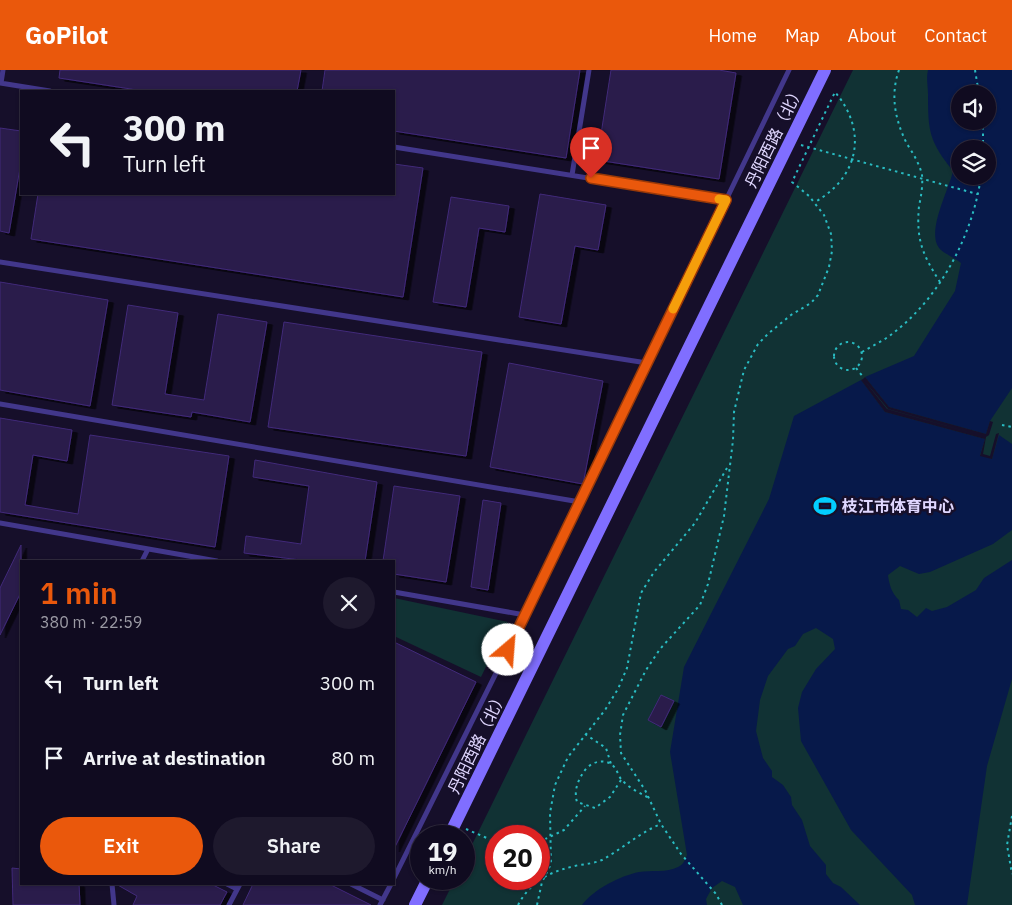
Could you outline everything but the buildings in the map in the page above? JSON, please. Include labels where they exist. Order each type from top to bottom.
[{"type":"street","name":"丹阳西路（北）","points":[[455,823],[825,70]]},
{"type":"street","points":[[415,905],[422,890]]},
{"type":"lane","points":[[3,70],[1,83],[44,90]]},
{"type":"lane","points":[[572,175],[588,70]]},
{"type":"lane","points":[[395,876],[525,615],[789,70]]},
{"type":"lane","points":[[395,147],[726,200]]},
{"type":"lane","points":[[0,262],[647,364]]},
{"type":"lane","points":[[0,404],[580,502]]},
{"type":"lane","points":[[0,523],[211,560]]},
{"type":"lane","points":[[142,560],[148,549]]},
{"type":"lane","points":[[395,592],[525,615]]},
{"type":"lane","points":[[112,885],[114,905]]},
{"type":"lane","points":[[353,885],[381,902],[390,885]]},
{"type":"lane","points":[[230,905],[239,886]]},
{"type":"path","points":[[899,70],[893,85],[895,111],[901,132],[913,153],[922,178],[917,228],[919,242],[928,264],[940,282]]},
{"type":"path","points":[[975,70],[978,85]]},
{"type":"path","points":[[722,905],[716,894],[681,854],[661,824],[649,798],[621,753],[620,735],[623,715],[646,670],[660,649],[700,605],[717,551],[724,516],[728,467],[733,447],[736,396],[750,358],[769,333],[791,315],[811,303],[818,295],[829,267],[832,251],[831,234],[824,215],[815,202],[792,182],[835,92],[846,105],[854,126],[855,149],[848,170],[832,190],[815,202]]},
{"type":"path","points":[[790,142],[977,194]]},
{"type":"path","points":[[862,352],[891,334],[915,314],[940,282],[954,260],[973,212],[980,185]]},
{"type":"path","points":[[848,342],[856,344],[862,352],[862,360],[856,368],[842,369],[836,362],[835,353],[840,345],[848,342]]},
{"type":"path","points":[[856,368],[864,378]]},
{"type":"path","points":[[1002,425],[1012,427]]},
{"type":"path","points":[[550,866],[550,813],[555,785],[568,757],[605,710],[618,689],[627,668],[640,593],[654,572],[695,523],[728,467]]},
{"type":"path","points":[[585,734],[606,748],[611,764],[622,780],[649,798]]},
{"type":"path","points":[[611,764],[601,761],[594,762],[584,770],[577,782],[575,795],[577,802],[595,808],[603,804],[622,780]]},
{"type":"path","points":[[551,837],[564,830],[585,806]]},
{"type":"path","points":[[1012,816],[1007,845],[1012,874]]},
{"type":"path","points":[[455,823],[485,837]]},
{"type":"path","points":[[550,874],[559,869],[599,862],[646,830],[661,824]]},
{"type":"path","points":[[518,905],[528,890]]},
{"type":"path","points":[[537,905],[541,890]]},
{"type":"green space","name":"枝江市体育中心","points":[[853,70],[1012,70],[1012,905],[442,905],[450,890],[475,890],[475,839]]},
{"type":"green space","points":[[395,598],[508,622],[481,677],[395,636]]},
{"type":"water","points":[[928,70],[1012,70],[1012,388],[990,421],[986,434],[889,407],[865,377],[914,356],[955,291],[961,263],[941,250],[936,243],[935,234],[939,212],[951,179],[951,185],[996,185],[996,140],[951,140],[951,168],[939,152],[930,127]]},
{"type":"water","points":[[861,380],[885,412],[985,439],[980,455],[992,459],[999,435],[1012,444],[1012,530],[993,544],[930,572],[919,574],[900,566],[888,575],[891,589],[899,600],[901,609],[908,610],[917,617],[926,608],[932,611],[947,607],[976,590],[984,578],[1012,560],[1012,679],[987,766],[967,905],[915,905],[912,895],[851,830],[801,741],[798,708],[802,692],[816,669],[835,649],[833,639],[816,628],[803,634],[795,646],[788,649],[768,676],[760,700],[756,731],[763,758],[772,771],[772,777],[783,785],[791,797],[792,805],[802,820],[810,846],[826,865],[826,874],[833,883],[841,887],[860,905],[743,905],[735,887],[722,881],[712,888],[706,899],[707,905],[582,905],[593,894],[616,880],[639,872],[674,869],[685,860],[687,855],[670,752],[684,667],[769,499],[794,416]]},
{"type":"pier","points":[[865,377],[889,407],[986,434],[990,421],[993,422],[989,435],[986,437],[888,409],[863,379]]},
{"type":"pier","points":[[863,379],[887,409],[986,437],[983,454],[990,456],[996,434],[999,433],[992,459],[980,456],[985,439],[885,412],[861,380]]},
{"type":"slow traffic","points":[[673,309],[726,200],[719,199]]},
{"type":"place","name":"枝江市体育中心","points":[[825,506]]},
{"type":"route","points":[[508,650],[726,200],[591,178]]}]
